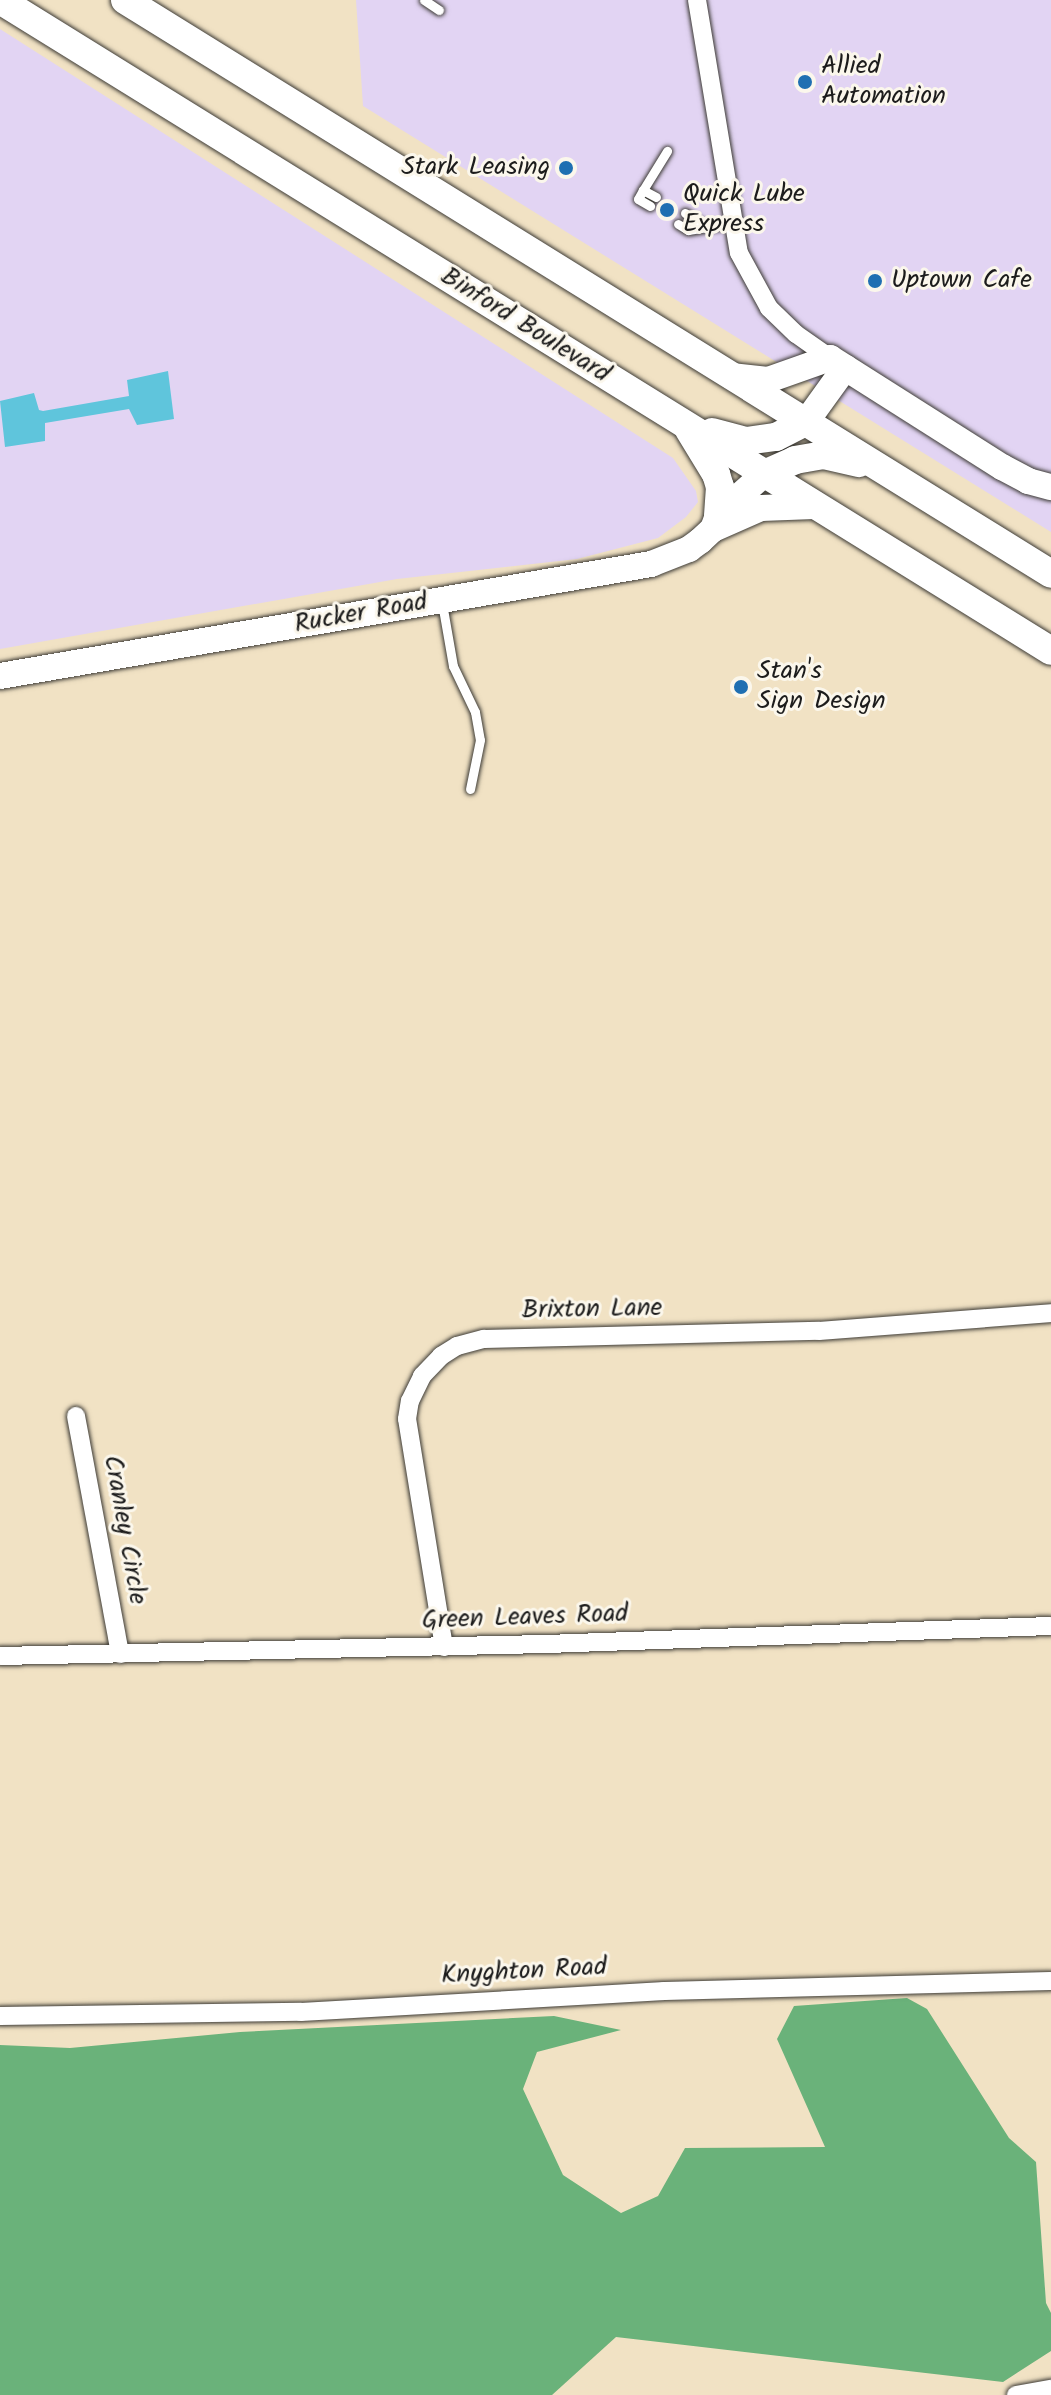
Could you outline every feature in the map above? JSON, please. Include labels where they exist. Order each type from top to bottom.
[{"type":"main road","name":"Binford Boulevard","points":[[0,0],[1051,651]]},
{"type":"main road","points":[[125,0],[1051,574]]},
{"type":"main road","points":[[687,426],[746,441],[776,437],[806,422]]},
{"type":"main road","points":[[687,426],[716,474],[720,487],[715,522]]},
{"type":"main road","points":[[764,474],[795,460],[824,455],[875,467]]},
{"type":"street","points":[[697,0],[732,223],[745,268],[762,298],[796,334],[838,363],[1002,467],[1028,481],[1051,487]]},
{"type":"street","points":[[731,376],[768,380],[838,363]]},
{"type":"street","points":[[806,422],[838,363]]},
{"type":"street","name":"Rucker Road","points":[[0,676],[651,564],[689,549],[764,474]]},
{"type":"street","name":"Rucker Road","points":[[715,522],[761,508],[814,506]]},
{"type":"street","name":"Brixton Lane","points":[[444,1647],[407,1419],[417,1383],[449,1351],[484,1339],[819,1331],[1051,1313]]},
{"type":"street","name":"Cranley Circle","points":[[76,1416],[120,1654]]},
{"type":"street","name":"Green Leaves Road","points":[[0,1656],[444,1647],[1051,1626]]},
{"type":"street","name":"Knyghton Road","points":[[0,2016],[301,2012],[687,1990],[1051,1981]]},
{"type":"street","points":[[1016,2395],[1051,2389]]},
{"type":"lane","points":[[424,0],[439,10]]},
{"type":"lane","points":[[653,201],[643,190],[667,151]]},
{"type":"lane","points":[[685,213],[705,226]]},
{"type":"lane","points":[[678,224],[688,230],[732,223]]},
{"type":"lane","points":[[441,600],[453,666],[475,712],[480,740],[470,789]]},
{"type":"shaded area","points":[[356,0],[1051,0],[1051,532],[363,106]]},
{"type":"shaded area","points":[[0,29],[673,458],[696,491],[698,502],[686,517],[658,538],[577,559],[397,579],[0,649]]},
{"type":"green space","points":[[907,1998],[927,2009],[1009,2138],[1036,2162],[1046,2303],[1051,2313],[1051,2351],[1003,2382],[616,2337],[552,2395],[0,2395],[0,2045],[70,2048],[240,2032],[554,2016],[621,2030],[537,2052],[523,2089],[563,2175],[621,2213],[658,2196],[685,2148],[825,2147],[777,2039],[794,2006]]},
{"type":"water","points":[[168,371],[174,419],[137,425],[129,409],[45,423],[45,441],[5,447],[0,401],[34,393],[39,410],[43,411],[129,396],[127,380]]},
{"type":"place","name":"Allied Automation","points":[[805,82]]},
{"type":"place","name":"Stark Leasing","points":[[566,168]]},
{"type":"place","name":"Quick Lube Express","points":[[667,210]]},
{"type":"place","name":"Uptown Cafe","points":[[875,281]]},
{"type":"place","name":"Stan's Sign Design","points":[[741,687]]}]
